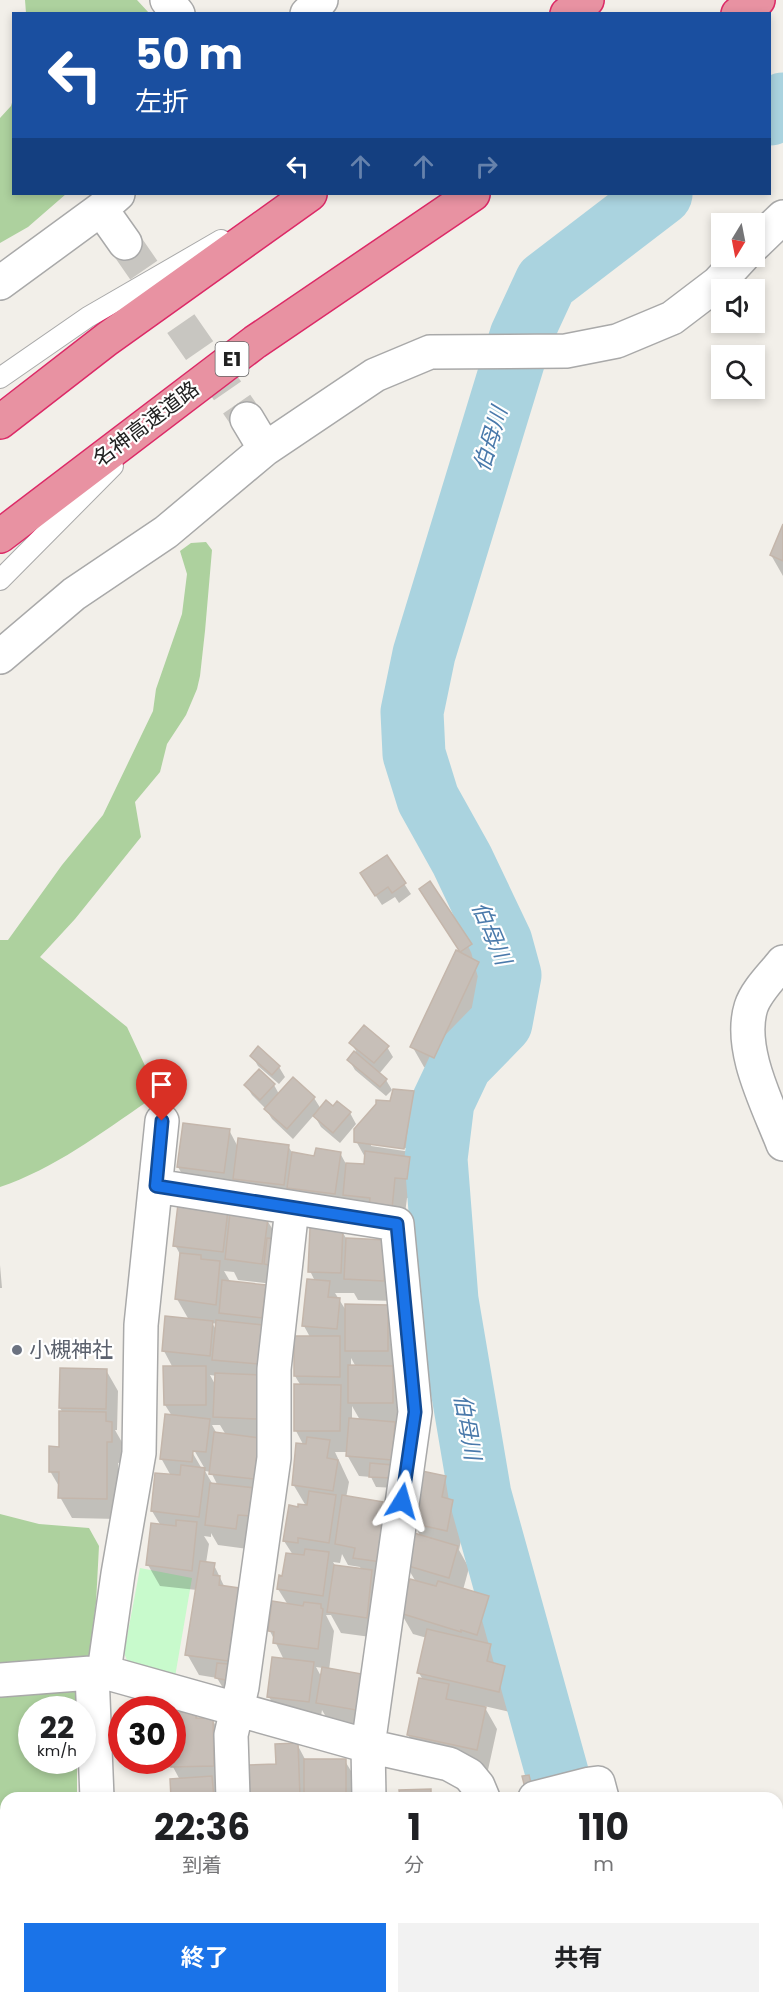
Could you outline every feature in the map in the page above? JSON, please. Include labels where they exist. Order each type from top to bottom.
[{"type":"highway","points":[[570,12],[587,0]]},
{"type":"highway","points":[[741,12],[758,0]]},
{"type":"highway","points":[[0,422],[107,339],[309,195]]},
{"type":"highway","name":"名神高速道路","points":[[0,536],[255,342],[472,195]]},
{"type":"street","points":[[167,0],[176,12]]},
{"type":"street","points":[[309,12],[321,0]]},
{"type":"street","points":[[0,283],[109,201],[125,243]]},
{"type":"street","points":[[765,234],[783,217]]},
{"type":"street","points":[[0,657],[74,594],[166,532],[265,449],[375,375],[430,352],[566,351],[617,341],[672,318],[718,283],[733,267]]},
{"type":"street","points":[[247,419],[265,449]]},
{"type":"street","points":[[783,962],[751,1006],[748,1029],[751,1058],[783,1144]]},
{"type":"street","points":[[97,1792],[98,1672],[139,1453],[141,1325],[162,1121]]},
{"type":"street","points":[[156,1186],[397,1224],[415,1412],[368,1746],[369,1792]]},
{"type":"street","points":[[233,1792],[231,1735],[238,1710],[274,1458],[274,1369],[292,1208]]},
{"type":"street","points":[[0,1680],[98,1672],[368,1746],[449,1764],[469,1775],[480,1792]]},
{"type":"lane","points":[[0,378],[88,318],[300,195]]},
{"type":"lane","points":[[0,580],[180,399]]},
{"type":"green space","points":[[25,0],[137,0],[148,12],[26,12]]},
{"type":"green space","points":[[12,102],[12,195],[65,195],[28,227],[0,243],[0,118]]},
{"type":"green space","points":[[206,542],[212,550],[200,676],[186,715],[167,744],[160,772],[135,802],[141,837],[75,919],[40,957],[127,1027],[147,1070],[148,1101],[95,1138],[58,1160],[0,1187],[0,940],[8,940],[62,865],[103,815],[153,711],[156,689],[182,614],[187,574],[180,551],[191,543]]},
{"type":"green space","points":[[0,1514],[39,1524],[89,1528],[99,1546],[96,1603],[84,1696],[18,1696],[18,1774],[77,1774],[77,1792],[0,1792]]},
{"type":"green space","points":[[140,1568],[192,1578],[175,1677],[129,1665],[124,1653]]},
{"type":"building","points":[[783,524],[783,561],[770,555]]},
{"type":"building","points":[[387,855],[406,883],[392,893],[388,887],[375,896],[360,873]]},
{"type":"building","points":[[430,881],[472,944],[460,952],[419,889]]},
{"type":"building","points":[[456,950],[479,962],[434,1058],[410,1047]]},
{"type":"building","points":[[364,1025],[389,1046],[374,1063],[349,1043]]},
{"type":"building","points":[[258,1046],[280,1066],[272,1075],[250,1056]]},
{"type":"building","points":[[354,1051],[387,1079],[380,1087],[347,1060]]},
{"type":"building","points":[[259,1069],[275,1084],[260,1100],[244,1085]]},
{"type":"building","points":[[293,1077],[315,1097],[287,1129],[264,1109]]},
{"type":"building","points":[[393,1089],[414,1091],[404,1149],[354,1142],[354,1129],[376,1104],[376,1100],[390,1101]]},
{"type":"building","points":[[326,1100],[333,1106],[337,1101],[351,1112],[333,1133],[313,1116]]},
{"type":"building","points":[[183,1123],[230,1129],[224,1173],[177,1167]]},
{"type":"building","points":[[238,1138],[289,1145],[284,1185],[233,1179]]},
{"type":"building","points":[[316,1148],[341,1152],[335,1194],[287,1188],[292,1152],[314,1156]]},
{"type":"building","points":[[365,1151],[410,1157],[407,1179],[395,1178],[392,1209],[369,1206],[370,1198],[343,1195],[346,1163],[364,1164]]},
{"type":"building","points":[[178,1204],[228,1210],[223,1252],[173,1246]]},
{"type":"building","points":[[230,1213],[268,1218],[262,1264],[225,1259]]},
{"type":"building","points":[[310,1228],[343,1229],[341,1273],[308,1272]]},
{"type":"building","points":[[267,1238],[275,1239],[272,1261],[269,1261],[269,1265],[264,1264]]},
{"type":"building","points":[[346,1238],[386,1240],[384,1281],[344,1279]]},
{"type":"building","points":[[180,1253],[201,1255],[201,1259],[220,1261],[216,1305],[175,1299]]},
{"type":"building","points":[[307,1279],[330,1281],[328,1297],[340,1298],[337,1329],[302,1326]]},
{"type":"building","points":[[222,1280],[266,1285],[262,1318],[219,1313]]},
{"type":"building","points":[[345,1304],[388,1305],[388,1351],[345,1351]]},
{"type":"building","points":[[165,1316],[213,1321],[210,1356],[162,1351]]},
{"type":"building","points":[[216,1320],[263,1325],[259,1364],[212,1360]]},
{"type":"building","points":[[294,1336],[340,1336],[340,1377],[294,1376]]},
{"type":"building","points":[[348,1365],[393,1366],[393,1403],[348,1403]]},
{"type":"building","points":[[163,1366],[206,1366],[206,1405],[164,1405]]},
{"type":"building","points":[[60,1368],[107,1369],[106,1409],[59,1408]]},
{"type":"building","points":[[215,1373],[260,1375],[258,1419],[213,1417]]},
{"type":"building","points":[[294,1384],[341,1385],[340,1431],[294,1431]]},
{"type":"building","points":[[59,1411],[106,1412],[106,1421],[112,1422],[112,1442],[107,1442],[107,1499],[58,1498],[59,1472],[49,1472],[49,1446],[59,1447]]},
{"type":"building","points":[[165,1414],[210,1419],[206,1452],[193,1451],[192,1462],[160,1459]]},
{"type":"building","points":[[349,1418],[395,1422],[392,1460],[346,1456]]},
{"type":"building","points":[[214,1432],[259,1438],[254,1479],[209,1474]]},
{"type":"building","points":[[307,1437],[330,1440],[327,1458],[338,1460],[333,1491],[292,1485],[296,1443],[306,1444]]},
{"type":"building","points":[[370,1463],[393,1465],[392,1478],[369,1477]]},
{"type":"building","points":[[181,1465],[205,1468],[199,1517],[151,1511],[155,1473],[180,1475]]},
{"type":"building","points":[[422,1471],[446,1476],[442,1497],[453,1500],[447,1531],[411,1523]]},
{"type":"building","points":[[210,1483],[255,1488],[251,1516],[238,1515],[236,1529],[205,1525]]},
{"type":"building","points":[[309,1491],[336,1495],[329,1543],[298,1538],[298,1543],[283,1541],[289,1505],[298,1507],[298,1504],[307,1505]]},
{"type":"building","points":[[342,1495],[390,1503],[381,1562],[353,1558],[355,1548],[335,1544]]},
{"type":"building","points":[[176,1520],[197,1522],[192,1571],[146,1565],[151,1523],[176,1526]]},
{"type":"building","points":[[414,1533],[458,1546],[449,1578],[405,1565]]},
{"type":"building","points":[[305,1549],[329,1552],[323,1596],[277,1589],[286,1553],[304,1555]]},
{"type":"building","points":[[200,1561],[215,1563],[213,1575],[220,1576],[219,1585],[239,1588],[228,1661],[185,1655]]},
{"type":"building","points":[[334,1565],[372,1570],[367,1618],[327,1612]]},
{"type":"building","points":[[410,1579],[436,1586],[438,1581],[489,1596],[477,1635],[400,1613]]},
{"type":"building","points":[[272,1601],[303,1606],[304,1602],[321,1604],[323,1609],[318,1649],[273,1643],[274,1632],[268,1631]]},
{"type":"building","points":[[427,1629],[491,1644],[487,1661],[505,1666],[499,1692],[417,1673]]},
{"type":"building","points":[[272,1657],[314,1662],[309,1702],[267,1697]]},
{"type":"building","points":[[217,1663],[228,1664],[226,1680],[215,1678]]},
{"type":"building","points":[[322,1667],[362,1674],[356,1710],[316,1703]]},
{"type":"building","points":[[419,1678],[449,1684],[446,1699],[486,1707],[477,1750],[407,1735]]},
{"type":"building","points":[[186,1712],[196,1712],[196,1718],[213,1718],[214,1766],[186,1767]]},
{"type":"building","points":[[298,1743],[300,1792],[250,1792],[249,1765],[276,1764],[275,1744]]},
{"type":"building","points":[[304,1759],[346,1759],[346,1792],[304,1792]]},
{"type":"building","points":[[529,1775],[533,1791],[526,1792],[522,1776]]},
{"type":"building","points":[[212,1776],[213,1792],[171,1792],[170,1779]]},
{"type":"building","points":[[431,1789],[431,1792],[399,1792],[399,1790]]},
{"type":"waterway","name":"伯母川","points":[[771,113],[783,104]]},
{"type":"waterway","name":"伯母川","points":[[562,1792],[480,1495],[447,1300],[436,1159],[443,1102],[461,1064],[501,1023],[510,975],[501,942],[462,860],[428,799],[414,754],[412,712],[424,654],[521,336],[546,282],[660,195]]},
{"type":"tunnel","points":[[125,243],[247,419]]},
{"type":"place","name":"小槻神社","points":[[17,1350]]},
{"type":"route","points":[[162,1121],[156,1186],[397,1224],[415,1412],[402,1501]]}]
